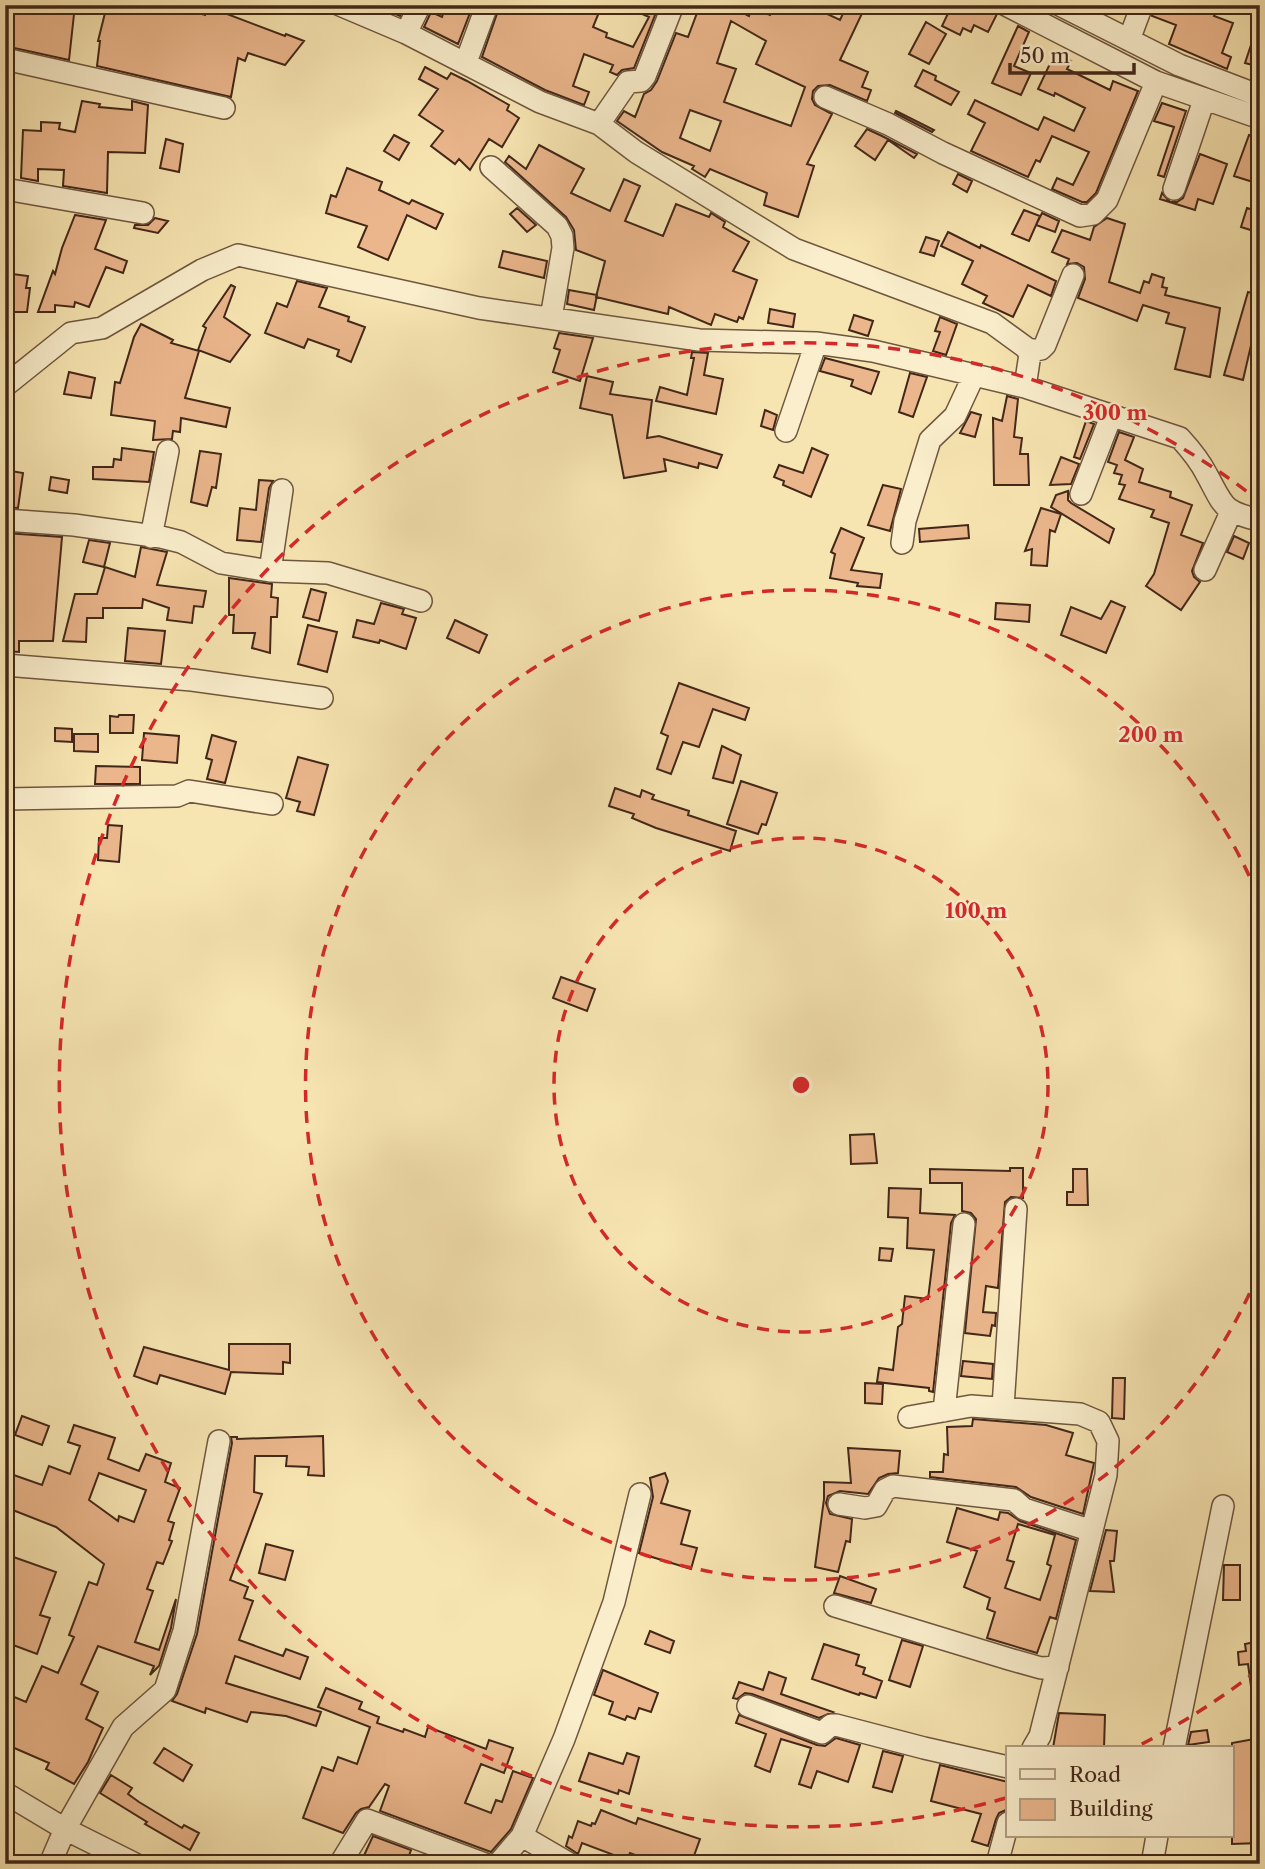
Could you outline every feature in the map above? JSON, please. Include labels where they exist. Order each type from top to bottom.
[{"type":"street","points":[[341,5],[466,62],[540,102],[599,124],[636,152],[794,249],[992,323],[1030,354],[1025,387]]},
{"type":"street","points":[[406,33],[420,5]]},
{"type":"street","points":[[466,62],[487,5]]},
{"type":"street","points":[[599,124],[628,82],[640,80],[645,76],[673,5]]},
{"type":"street","points":[[1006,5],[1163,84],[1260,118]]},
{"type":"street","points":[[1060,5],[1179,65],[1260,96]]},
{"type":"street","points":[[1129,40],[1142,5]]},
{"type":"street","points":[[5,59],[224,108]]},
{"type":"street","points":[[825,97],[888,124],[943,153],[1080,216],[1093,214],[1107,200],[1163,84],[1179,65]]},
{"type":"street","points":[[1174,189],[1204,100]]},
{"type":"street","points":[[491,167],[556,226],[562,236],[564,248],[551,318]]},
{"type":"street","points":[[5,190],[143,213]]},
{"type":"street","points":[[5,386],[71,333],[102,328],[202,270],[238,255],[479,308],[699,340],[817,343],[873,351],[1025,387],[1180,438],[1208,477],[1217,499],[1231,512],[1260,520]]},
{"type":"street","points":[[1028,351],[1041,349],[1045,345],[1073,275]]},
{"type":"street","points":[[786,431],[817,343]]},
{"type":"street","points":[[902,543],[905,521],[930,440],[955,416],[974,375]]},
{"type":"street","points":[[1081,494],[1112,414]]},
{"type":"street","points":[[151,537],[168,452]]},
{"type":"street","points":[[270,571],[282,490]]},
{"type":"street","points":[[1205,570],[1231,512]]},
{"type":"street","points":[[5,520],[74,525],[161,537],[181,542],[221,563],[270,571],[328,573],[421,601]]},
{"type":"street","points":[[5,665],[192,680],[322,698]]},
{"type":"street","points":[[5,799],[177,796],[189,790],[272,804]]},
{"type":"street","points":[[1003,1407],[1016,1209]]},
{"type":"street","points":[[944,1411],[964,1224]]},
{"type":"street","points":[[909,1417],[971,1406],[1080,1414],[1099,1422],[1108,1441],[1106,1475],[1041,1736],[1034,1746]]},
{"type":"street","points":[[50,1864],[65,1829],[123,1727],[165,1690],[184,1631],[219,1441]]},
{"type":"street","points":[[839,1504],[865,1508],[876,1506],[885,1490],[893,1486],[952,1491],[1014,1500],[1024,1509],[1091,1531]]},
{"type":"street","points":[[498,1864],[522,1836],[564,1739],[614,1602],[640,1494]]},
{"type":"street","points":[[1174,1746],[1223,1506]]},
{"type":"street","points":[[835,1606],[1009,1660],[1041,1668],[1058,1667]]},
{"type":"street","points":[[748,1706],[822,1733],[831,1725],[836,1725],[1006,1767]]},
{"type":"street","points":[[5,1793],[65,1829],[135,1864]]},
{"type":"street","points":[[340,1864],[367,1820],[485,1864]]},
{"type":"street","points":[[997,1864],[1006,1830]]},
{"type":"street","points":[[522,1836],[570,1864]]},
{"type":"street","points":[[1152,1864],[1157,1838]]},
{"type":"building","points":[[5,5],[75,5],[69,60],[5,46]]},
{"type":"building","points":[[107,5],[122,5],[136,10],[137,6],[148,10],[149,5],[172,5],[205,15],[206,6],[304,41],[285,65],[248,53],[245,61],[238,58],[231,97],[97,66],[98,41]]},
{"type":"building","points":[[374,5],[405,5],[400,16]]},
{"type":"building","points":[[446,5],[473,5],[458,44],[424,27],[431,12],[442,17]]},
{"type":"building","points":[[500,5],[515,9],[516,5],[602,5],[593,27],[607,33],[606,37],[633,47],[649,17],[622,5],[659,5],[634,68],[622,70],[617,75],[610,72],[613,65],[584,54],[573,86],[589,92],[584,105],[545,90],[482,57]]},
{"type":"building","points":[[700,5],[727,5],[749,16],[751,8],[770,15],[774,5],[808,5],[840,20],[847,5],[866,5],[840,60],[868,72],[862,87],[871,90],[867,101],[830,85],[818,86],[813,91],[812,99],[815,105],[832,114],[807,164],[814,166],[798,217],[764,205],[767,193],[710,169],[705,177],[692,169],[694,166],[662,152],[617,121],[624,111],[635,117],[644,94],[651,90],[657,81],[676,33],[688,37]],"holes":[[[731,21],[766,41],[756,64],[805,87],[791,126],[724,102],[736,69],[717,63]],[[690,110],[721,121],[710,151],[680,138]]]},
{"type":"building","points":[[952,5],[981,5],[997,14],[988,32],[974,25],[971,32],[963,28],[960,35],[942,26]]},
{"type":"building","points":[[1155,5],[1207,5],[1217,9],[1214,16],[1233,23],[1222,53],[1231,57],[1227,69],[1169,44],[1176,25],[1152,16]]},
{"type":"building","points":[[926,22],[946,34],[929,64],[909,54]]},
{"type":"building","points":[[1018,26],[1029,32],[1014,66],[1031,73],[1021,95],[992,83]]},
{"type":"building","points":[[1257,27],[1260,27],[1260,67],[1245,63]]},
{"type":"building","points":[[1055,53],[1071,61],[1067,69],[1110,90],[1113,81],[1138,91],[1096,193],[1087,202],[1052,189],[1057,178],[1073,185],[1089,152],[1052,136],[1040,162],[1036,160],[1028,177],[971,151],[985,123],[968,114],[975,100],[1038,130],[1044,117],[1074,131],[1085,108],[1055,93],[1054,96],[1038,89]]},
{"type":"building","points":[[425,67],[447,79],[451,73],[467,81],[509,105],[507,110],[519,118],[502,147],[489,139],[470,170],[459,159],[455,164],[431,146],[443,131],[419,115],[438,89],[419,79]]},
{"type":"building","points":[[923,70],[936,76],[935,80],[959,92],[951,105],[915,86]]},
{"type":"building","points":[[82,101],[100,104],[99,107],[132,110],[132,101],[148,105],[145,153],[108,152],[107,193],[63,186],[64,170],[38,169],[38,181],[21,178],[23,130],[41,131],[41,122],[60,123],[59,129],[75,132]]},
{"type":"building","points":[[1162,103],[1186,111],[1164,177],[1158,175],[1174,127],[1154,121]]},
{"type":"building","points":[[896,111],[934,130],[932,132],[895,113]]},
{"type":"building","points":[[867,129],[917,154],[914,158],[888,140],[875,160],[855,146]]},
{"type":"building","points":[[394,135],[409,143],[399,160],[384,151]]},
{"type":"building","points":[[1249,135],[1260,139],[1260,163],[1253,182],[1234,176]]},
{"type":"building","points":[[166,139],[183,144],[179,172],[160,168]]},
{"type":"building","points":[[539,145],[584,169],[571,193],[610,211],[624,179],[640,186],[625,221],[663,236],[676,204],[709,217],[711,213],[725,222],[723,227],[749,242],[733,271],[757,280],[743,319],[739,317],[737,322],[715,314],[711,325],[669,307],[668,314],[596,297],[605,261],[576,250],[574,230],[566,217],[505,162],[509,156],[526,169]]},
{"type":"building","points":[[1200,154],[1227,164],[1213,204],[1198,199],[1195,210],[1160,199],[1162,193],[1170,202],[1183,198]]},
{"type":"building","points":[[347,168],[382,182],[379,190],[409,204],[412,200],[443,214],[436,229],[407,215],[388,260],[358,247],[367,226],[326,213],[331,195],[336,197]]},
{"type":"building","points":[[958,174],[972,181],[967,192],[953,184]]},
{"type":"building","points":[[517,208],[536,225],[527,232],[510,214]]},
{"type":"building","points":[[1247,208],[1260,212],[1260,233],[1241,227]]},
{"type":"building","points":[[1024,210],[1040,216],[1029,241],[1012,234]]},
{"type":"building","points":[[1042,213],[1059,221],[1055,232],[1036,225]]},
{"type":"building","points":[[75,215],[106,220],[95,249],[127,261],[123,273],[106,267],[89,307],[75,302],[74,307],[55,305],[55,312],[38,312],[53,271],[55,274]]},
{"type":"building","points":[[155,218],[168,221],[158,233],[134,228],[135,225],[148,225]]},
{"type":"building","points":[[1107,218],[1125,224],[1109,282],[1140,293],[1144,281],[1149,283],[1152,274],[1164,278],[1162,287],[1167,288],[1165,295],[1220,308],[1210,377],[1175,369],[1185,328],[1166,323],[1169,313],[1143,305],[1137,321],[1078,298],[1085,279],[1084,267],[1077,263],[1067,264],[1069,259],[1052,252],[1062,230],[1090,240],[1094,227]]},
{"type":"building","points":[[948,232],[1056,281],[1051,296],[1028,285],[1013,317],[983,303],[987,296],[962,284],[973,261],[941,246]]},
{"type":"building","points":[[926,237],[939,241],[934,256],[920,252]]},
{"type":"building","points":[[503,251],[547,261],[544,278],[499,267]]},
{"type":"building","points":[[5,273],[28,276],[26,288],[30,288],[27,312],[5,312]]},
{"type":"building","points":[[297,281],[327,288],[319,307],[349,317],[348,321],[365,327],[351,362],[337,356],[339,350],[308,339],[304,348],[265,333],[277,303],[287,307]]},
{"type":"building","points":[[231,285],[235,287],[224,317],[250,335],[230,362],[198,350],[206,328],[203,326]]},
{"type":"building","points":[[569,290],[597,295],[594,310],[567,304]]},
{"type":"building","points":[[1248,292],[1256,294],[1252,325],[1260,327],[1260,343],[1252,341],[1243,380],[1224,375]]},
{"type":"building","points":[[770,309],[795,314],[793,327],[768,323]]},
{"type":"building","points":[[854,315],[873,321],[868,336],[849,330]]},
{"type":"building","points":[[940,317],[957,324],[946,355],[933,351],[940,332],[935,331]]},
{"type":"building","points":[[141,324],[173,340],[171,343],[199,351],[185,398],[230,408],[226,427],[181,418],[180,432],[173,431],[172,439],[153,440],[155,421],[111,415],[115,382],[120,383],[134,337]]},
{"type":"building","points":[[559,333],[593,338],[580,381],[553,372],[560,350],[554,348]]},
{"type":"building","points":[[692,352],[708,353],[704,375],[723,379],[716,414],[656,401],[660,387],[687,395],[694,358],[691,358]]},
{"type":"building","points":[[825,358],[879,372],[871,394],[851,386],[853,380],[820,371]]},
{"type":"building","points":[[69,372],[95,378],[91,398],[64,394]]},
{"type":"building","points":[[910,373],[927,377],[913,417],[899,412]]},
{"type":"building","points":[[587,376],[613,382],[610,394],[652,400],[647,438],[659,436],[722,455],[717,468],[699,463],[698,468],[664,459],[666,471],[624,478],[612,415],[580,408]]},
{"type":"building","points":[[1007,396],[1018,399],[1014,437],[1022,438],[1020,454],[1028,454],[1029,485],[994,485],[993,418],[1002,421]]},
{"type":"building","points":[[765,410],[777,415],[773,430],[761,426]]},
{"type":"building","points":[[971,412],[981,415],[975,437],[960,433]]},
{"type":"building","points":[[1086,421],[1094,424],[1080,459],[1074,457]]},
{"type":"building","points":[[1119,432],[1134,437],[1125,460],[1143,469],[1139,482],[1171,492],[1170,497],[1192,505],[1181,535],[1203,543],[1192,571],[1200,582],[1181,610],[1146,586],[1154,574],[1169,523],[1151,517],[1154,510],[1119,499],[1125,485],[1119,484],[1122,475],[1114,473],[1117,465],[1108,462]]},
{"type":"building","points":[[122,448],[154,452],[149,482],[93,479],[93,467],[113,467],[114,459],[121,460]]},
{"type":"building","points":[[812,448],[828,455],[811,497],[783,485],[784,481],[774,477],[779,465],[803,473]]},
{"type":"building","points":[[200,451],[221,454],[216,488],[212,487],[207,506],[191,502]]},
{"type":"building","points":[[1061,457],[1079,464],[1071,484],[1050,485]]},
{"type":"building","points":[[5,470],[23,473],[18,508],[5,507]]},
{"type":"building","points":[[51,477],[69,480],[67,493],[49,490]]},
{"type":"building","points":[[259,480],[273,481],[269,488],[261,542],[237,540],[240,508],[256,510]]},
{"type":"building","points":[[883,485],[901,489],[890,531],[868,525]]},
{"type":"building","points":[[1068,491],[1068,500],[1071,503],[1114,529],[1109,543],[1051,507],[1056,495]]},
{"type":"building","points":[[1041,508],[1061,514],[1055,532],[1050,530],[1047,566],[1031,565],[1032,549],[1025,551]]},
{"type":"building","points":[[968,525],[969,538],[920,542],[919,529]]},
{"type":"building","points":[[841,528],[864,538],[851,570],[882,574],[880,588],[857,586],[858,583],[830,578],[835,554],[831,552]]},
{"type":"building","points":[[5,533],[62,537],[53,641],[19,641],[19,652],[5,651]]},
{"type":"building","points":[[1234,536],[1249,543],[1243,559],[1227,552]]},
{"type":"building","points":[[89,540],[110,543],[104,567],[83,562]]},
{"type":"building","points":[[141,547],[167,552],[157,585],[206,591],[203,607],[194,606],[192,623],[167,620],[169,608],[143,599],[142,608],[103,608],[103,618],[87,618],[86,642],[63,641],[75,594],[97,594],[105,567],[135,577]]},
{"type":"building","points":[[229,578],[272,584],[271,597],[278,598],[277,617],[271,617],[270,653],[252,648],[255,633],[233,633],[234,615],[229,615]]},
{"type":"building","points":[[311,589],[326,593],[319,621],[303,617]]},
{"type":"building","points":[[1111,601],[1125,607],[1106,653],[1061,635],[1071,607],[1101,619]]},
{"type":"building","points":[[381,603],[404,609],[402,614],[416,618],[406,649],[380,640],[379,643],[353,637],[357,620],[374,624]]},
{"type":"building","points":[[996,603],[1030,605],[1029,622],[995,619]]},
{"type":"building","points":[[455,620],[487,635],[479,653],[447,638]]},
{"type":"building","points":[[308,625],[337,632],[327,672],[298,664]]},
{"type":"building","points":[[128,628],[165,631],[161,664],[125,661]]},
{"type":"building","points":[[679,683],[749,708],[745,720],[713,709],[699,747],[683,742],[671,774],[657,769],[668,736],[661,733]]},
{"type":"building","points":[[134,715],[133,733],[110,733],[110,716]]},
{"type":"building","points":[[55,728],[72,729],[72,742],[55,741]]},
{"type":"building","points":[[144,733],[179,736],[177,763],[142,760]]},
{"type":"building","points":[[74,734],[98,734],[98,752],[74,751]]},
{"type":"building","points":[[212,735],[236,742],[225,783],[207,779],[212,760],[206,758]]},
{"type":"building","points":[[722,746],[741,755],[733,783],[713,778]]},
{"type":"building","points":[[298,757],[328,765],[314,815],[297,811],[300,802],[286,798]]},
{"type":"building","points":[[96,766],[140,767],[140,784],[95,784]]},
{"type":"building","points":[[741,781],[777,793],[766,825],[762,824],[758,834],[727,824]]},
{"type":"building","points":[[615,788],[640,797],[642,790],[654,795],[652,799],[689,811],[688,815],[736,831],[730,851],[656,828],[632,818],[634,814],[609,806]]},
{"type":"building","points":[[108,825],[122,826],[119,862],[98,860],[99,838],[107,838]]},
{"type":"building","points":[[561,977],[595,989],[587,1011],[553,998]]},
{"type":"building","points":[[874,1134],[877,1163],[851,1164],[850,1135]]},
{"type":"building","points":[[1010,1168],[1023,1168],[1023,1198],[1011,1197],[1005,1202],[998,1288],[986,1286],[983,1312],[996,1313],[995,1326],[992,1325],[990,1336],[965,1333],[976,1219],[971,1213],[962,1211],[962,1183],[930,1183],[930,1169],[1010,1171]]},
{"type":"building","points":[[1073,1169],[1087,1169],[1088,1205],[1067,1205],[1067,1192],[1073,1192]]},
{"type":"building","points":[[889,1188],[921,1189],[920,1213],[955,1215],[951,1223],[933,1392],[929,1391],[929,1388],[877,1382],[879,1368],[893,1370],[905,1296],[928,1299],[934,1250],[907,1248],[908,1218],[888,1217]]},
{"type":"building","points":[[880,1248],[893,1249],[891,1261],[879,1260]]},
{"type":"building","points":[[229,1344],[290,1344],[290,1363],[283,1362],[283,1374],[231,1372],[225,1394],[160,1375],[157,1384],[134,1376],[144,1347],[229,1370]]},
{"type":"building","points":[[963,1361],[993,1364],[992,1379],[961,1376]]},
{"type":"building","points":[[1113,1378],[1125,1378],[1124,1419],[1112,1418]]},
{"type":"building","points":[[865,1383],[883,1384],[882,1404],[865,1403]]},
{"type":"building","points":[[22,1416],[49,1426],[42,1445],[15,1435]]},
{"type":"building","points":[[973,1419],[1046,1425],[1073,1433],[1066,1455],[1094,1463],[1083,1514],[1031,1497],[1016,1487],[930,1477],[930,1472],[943,1472],[944,1454],[948,1455],[947,1427],[972,1426]]},
{"type":"building","points":[[74,1425],[115,1438],[108,1459],[139,1471],[146,1454],[171,1463],[165,1482],[180,1488],[168,1521],[174,1523],[169,1540],[172,1541],[163,1564],[157,1562],[147,1589],[153,1591],[135,1642],[159,1650],[176,1599],[171,1628],[159,1666],[150,1675],[154,1666],[98,1646],[81,1684],[98,1692],[86,1719],[103,1728],[88,1762],[74,1784],[46,1769],[49,1763],[5,1744],[5,1693],[26,1702],[42,1666],[58,1673],[74,1637],[69,1635],[89,1582],[97,1585],[104,1564],[56,1527],[5,1507],[5,1472],[42,1485],[49,1466],[70,1474],[80,1446],[68,1442]],"holes":[[[99,1473],[146,1490],[134,1522],[119,1516],[118,1521],[89,1500]]]},
{"type":"building","points":[[323,1436],[324,1476],[308,1475],[309,1467],[286,1466],[287,1456],[255,1456],[254,1492],[262,1494],[230,1580],[248,1587],[244,1598],[253,1601],[239,1640],[283,1656],[286,1649],[308,1657],[300,1679],[235,1656],[226,1683],[321,1712],[316,1726],[286,1716],[251,1712],[247,1722],[206,1708],[205,1713],[172,1701],[177,1694],[197,1634],[231,1437]]},
{"type":"building","points":[[848,1448],[900,1451],[898,1473],[879,1478],[868,1494],[840,1491],[828,1496],[826,1503],[830,1514],[852,1519],[850,1542],[846,1541],[838,1572],[815,1567],[824,1482],[851,1483]]},
{"type":"building","points":[[665,1473],[668,1481],[661,1503],[690,1511],[681,1544],[697,1548],[691,1569],[639,1553],[653,1497],[650,1478]]},
{"type":"building","points":[[957,1508],[998,1520],[1000,1512],[1008,1513],[1020,1521],[1076,1540],[1056,1619],[1050,1617],[1037,1653],[987,1638],[995,1612],[987,1609],[990,1598],[964,1587],[977,1551],[947,1542]],"holes":[[[1018,1524],[1055,1535],[1047,1564],[1051,1566],[1040,1600],[1005,1588],[1014,1562],[1007,1560]]]},
{"type":"building","points":[[1106,1530],[1117,1531],[1114,1561],[1110,1561],[1114,1592],[1090,1591]]},
{"type":"building","points":[[266,1544],[293,1551],[285,1580],[259,1573]]},
{"type":"building","points":[[5,1554],[56,1572],[40,1615],[50,1618],[37,1654],[5,1642]]},
{"type":"building","points":[[1224,1565],[1240,1565],[1240,1600],[1223,1600]]},
{"type":"building","points":[[840,1576],[876,1589],[871,1603],[834,1593]]},
{"type":"building","points":[[650,1631],[674,1641],[670,1653],[645,1644]]},
{"type":"building","points":[[902,1640],[923,1646],[910,1687],[889,1680]]},
{"type":"building","points":[[1260,1641],[1260,1693],[1252,1694],[1248,1664],[1239,1665],[1238,1652],[1246,1651],[1245,1644]]},
{"type":"building","points":[[824,1644],[859,1655],[856,1665],[865,1668],[863,1674],[882,1681],[876,1698],[812,1679]]},
{"type":"building","points":[[603,1670],[658,1693],[651,1712],[639,1708],[635,1719],[627,1716],[625,1720],[609,1714],[613,1702],[594,1695]]},
{"type":"building","points":[[769,1672],[786,1678],[781,1694],[833,1712],[819,1718],[752,1694],[745,1693],[737,1699],[733,1698],[739,1682],[763,1690]]},
{"type":"building","points":[[326,1688],[362,1702],[359,1709],[379,1717],[377,1723],[403,1732],[404,1729],[425,1737],[428,1727],[486,1749],[489,1740],[513,1748],[504,1773],[481,1764],[465,1803],[491,1813],[496,1800],[502,1802],[513,1771],[533,1778],[511,1829],[491,1852],[380,1811],[389,1786],[385,1784],[369,1807],[356,1813],[343,1833],[303,1818],[322,1767],[333,1771],[338,1757],[357,1764],[370,1727],[318,1707]]},
{"type":"building","points":[[1059,1713],[1105,1715],[1104,1746],[1053,1746]]},
{"type":"building","points":[[739,1715],[817,1745],[825,1746],[836,1738],[860,1745],[848,1782],[817,1771],[811,1788],[799,1784],[811,1748],[781,1739],[770,1772],[755,1766],[766,1734],[736,1723]]},
{"type":"building","points":[[1207,1730],[1209,1742],[1188,1745],[1191,1732]]},
{"type":"building","points":[[1260,1738],[1260,1843],[1232,1844],[1232,1743]]},
{"type":"building","points":[[164,1748],[192,1765],[183,1781],[154,1763]]},
{"type":"building","points":[[883,1751],[903,1756],[892,1792],[873,1787]]},
{"type":"building","points":[[589,1753],[623,1764],[627,1753],[639,1757],[629,1794],[619,1790],[618,1794],[579,1781]]},
{"type":"building","points":[[940,1765],[1006,1782],[1006,1810],[999,1813],[996,1819],[988,1846],[972,1841],[981,1814],[931,1801]]},
{"type":"building","points":[[111,1775],[132,1788],[128,1794],[139,1802],[182,1828],[184,1825],[199,1833],[190,1850],[145,1824],[147,1822],[100,1793]]},
{"type":"building","points":[[601,1810],[636,1824],[638,1818],[700,1839],[691,1864],[681,1864],[664,1858],[662,1864],[659,1864],[630,1853],[625,1864],[610,1864],[614,1855],[582,1843],[578,1854],[566,1846],[578,1821],[591,1826],[592,1823],[595,1824]]},
{"type":"building","points":[[373,1836],[411,1850],[406,1864],[360,1864]]}]
